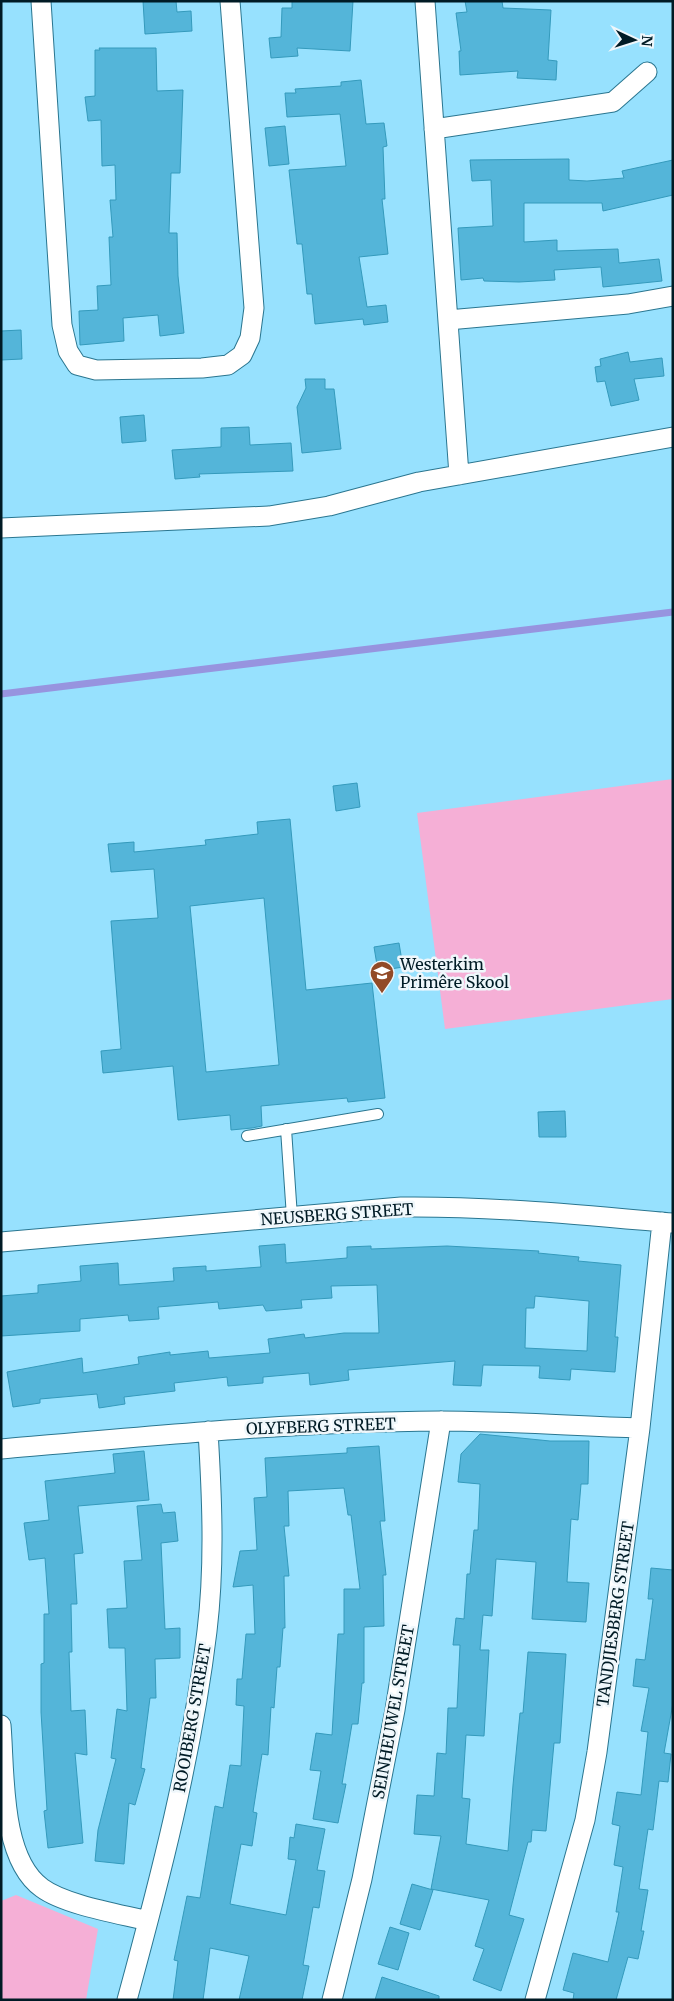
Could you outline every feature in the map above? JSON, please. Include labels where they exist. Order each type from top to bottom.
[{"type":"street","points":[[41,1],[62,325],[68,351],[77,365],[96,370],[202,368],[228,364],[242,356],[250,338],[254,308],[230,1]]},
{"type":"street","points":[[425,1],[459,475]]},
{"type":"street","points":[[434,129],[612,102],[647,72]]},
{"type":"street","points":[[448,320],[628,304],[673,296]]},
{"type":"street","points":[[1,528],[270,516],[329,506],[419,482],[673,437]]},
{"type":"street","name":"NEUSBERG STREET","points":[[1,1242],[401,1207],[464,1206],[668,1223]]},
{"type":"street","name":"TANDJIESBERG STREET","points":[[536,2000],[585,1820],[597,1752],[668,1223]]},
{"type":"street","name":"OLYFBERG STREET","points":[[1,1449],[208,1431],[316,1425],[441,1421],[640,1428]]},
{"type":"street","name":"SEINHEUWEL STREET","points":[[332,2000],[362,1879],[395,1710],[441,1421]]},
{"type":"street","name":"ROOIBERG STREET","points":[[127,2000],[174,1815],[207,1630],[212,1500],[208,1431]]},
{"type":"street","points":[[1,1725],[10,1831],[27,1872],[42,1888],[67,1899],[148,1922]]},
{"type":"lane","points":[[247,1136],[378,1114]]},
{"type":"lane","points":[[286,1129],[292,1217]]},
{"type":"shaded area","points":[[673,779],[673,999],[445,1029],[417,813]]},
{"type":"shaded area","points":[[16,1895],[98,1929],[86,2000],[1,2000],[1,1901]]},
{"type":"building","points":[[143,1],[176,1],[177,12],[191,11],[192,31],[145,34]]},
{"type":"building","points":[[292,1],[353,1],[350,51],[297,48],[298,56],[271,58],[269,38],[281,37],[282,8],[292,8]]},
{"type":"building","points":[[465,1],[502,1],[503,8],[551,10],[548,60],[557,61],[556,80],[517,78],[518,71],[460,75],[459,51],[461,51],[456,13],[467,12]]},
{"type":"building","points":[[99,48],[156,48],[157,91],[183,90],[180,173],[171,173],[169,233],[177,233],[178,276],[184,333],[160,336],[158,315],[123,318],[124,341],[80,345],[79,311],[98,310],[97,286],[111,285],[109,237],[113,237],[110,200],[116,200],[115,165],[102,166],[101,120],[88,121],[85,97],[95,96],[95,50],[100,50]]},
{"type":"building","points":[[361,80],[366,124],[384,123],[387,146],[383,147],[385,199],[382,199],[388,254],[359,257],[367,307],[386,305],[388,322],[364,325],[363,319],[315,324],[312,294],[307,294],[302,244],[297,244],[289,170],[346,166],[340,114],[287,117],[285,93],[296,93],[295,89],[341,86],[341,82]]},
{"type":"building","points":[[285,126],[289,164],[269,166],[265,128]]},
{"type":"building","points":[[569,159],[569,180],[587,181],[624,178],[622,171],[673,160],[673,195],[603,211],[602,203],[524,203],[524,242],[557,240],[557,251],[618,249],[619,263],[659,259],[662,281],[603,287],[601,267],[554,270],[555,280],[519,282],[484,281],[483,278],[461,280],[458,228],[493,226],[491,180],[472,181],[470,160]]},
{"type":"building","points":[[21,330],[22,359],[1,360],[1,331]]},
{"type":"building","points":[[628,352],[630,362],[662,358],[664,376],[634,379],[639,400],[611,406],[605,381],[597,382],[595,367],[601,366],[600,359]]},
{"type":"building","points":[[305,379],[325,379],[325,389],[334,389],[341,449],[302,453],[297,407],[306,388]]},
{"type":"building","points":[[144,415],[146,441],[122,443],[120,417]]},
{"type":"building","points":[[249,427],[250,445],[291,443],[293,471],[199,474],[200,477],[175,479],[172,450],[221,447],[221,428]]},
{"type":"building","points":[[357,783],[360,807],[336,811],[333,786]]},
{"type":"building","points":[[290,819],[306,990],[372,983],[385,1098],[348,1102],[347,1098],[261,1106],[262,1126],[231,1130],[230,1115],[178,1120],[173,1066],[103,1073],[101,1051],[121,1049],[111,921],[158,918],[154,869],[111,872],[108,844],[134,842],[134,852],[206,845],[205,840],[258,834],[257,822]],"holes":[[[264,898],[279,1065],[206,1072],[190,906]]]},
{"type":"building","points":[[399,943],[403,967],[378,971],[374,947]]},
{"type":"building","points":[[565,1111],[566,1137],[539,1137],[538,1112]]},
{"type":"building","points":[[285,1244],[286,1263],[347,1258],[347,1247],[371,1246],[371,1249],[447,1246],[539,1251],[538,1253],[579,1257],[578,1261],[621,1265],[615,1337],[618,1337],[615,1372],[571,1369],[570,1380],[539,1378],[540,1366],[483,1365],[481,1386],[453,1385],[455,1361],[348,1370],[349,1380],[310,1385],[309,1373],[263,1377],[263,1383],[228,1386],[227,1377],[174,1383],[175,1391],[124,1397],[125,1404],[99,1408],[97,1394],[40,1399],[40,1403],[13,1407],[7,1372],[82,1358],[83,1373],[139,1364],[138,1357],[170,1352],[170,1355],[208,1351],[209,1358],[270,1353],[268,1339],[304,1334],[305,1338],[344,1333],[379,1333],[377,1285],[331,1286],[332,1298],[301,1300],[302,1308],[266,1311],[263,1305],[219,1309],[218,1302],[158,1307],[159,1319],[129,1321],[128,1315],[80,1319],[80,1331],[1,1336],[1,1296],[38,1293],[38,1285],[81,1281],[80,1266],[118,1263],[119,1285],[174,1281],[173,1268],[206,1266],[206,1271],[261,1267],[259,1246]],"holes":[[[535,1296],[589,1301],[587,1351],[525,1348],[526,1308],[534,1308]]]},
{"type":"building","points":[[480,1434],[550,1441],[589,1441],[588,1484],[581,1484],[578,1520],[571,1519],[567,1582],[589,1583],[586,1622],[532,1619],[536,1562],[496,1559],[492,1616],[483,1615],[480,1650],[489,1650],[484,1736],[466,1735],[462,1798],[470,1799],[466,1844],[508,1851],[520,1713],[523,1713],[528,1652],[566,1654],[560,1743],[554,1743],[546,1831],[532,1830],[531,1842],[528,1842],[509,1915],[524,1919],[501,1991],[473,1980],[484,1949],[475,1946],[489,1900],[431,1889],[441,1836],[414,1834],[417,1795],[434,1796],[437,1753],[446,1754],[448,1708],[457,1708],[460,1645],[453,1645],[456,1618],[464,1619],[467,1574],[470,1574],[474,1530],[478,1530],[480,1484],[458,1482],[461,1454]]},
{"type":"building","points":[[379,1446],[385,1521],[380,1521],[386,1575],[383,1575],[384,1626],[364,1627],[364,1683],[362,1683],[358,1724],[352,1724],[342,1784],[346,1784],[338,1823],[313,1819],[321,1771],[310,1770],[316,1733],[332,1735],[338,1634],[344,1634],[344,1589],[360,1589],[351,1515],[348,1515],[344,1488],[288,1491],[289,1526],[284,1526],[289,1576],[284,1576],[285,1628],[283,1628],[280,1667],[277,1667],[274,1708],[271,1707],[268,1755],[262,1754],[253,1812],[257,1813],[252,1846],[241,1844],[230,1904],[286,1915],[296,1860],[288,1859],[290,1837],[294,1838],[296,1824],[325,1829],[317,1870],[325,1871],[319,1908],[313,1907],[303,1965],[309,1966],[302,2000],[239,2000],[249,1956],[210,1948],[203,2000],[173,2000],[178,1961],[174,1960],[187,1896],[200,1898],[215,1806],[223,1808],[230,1765],[241,1766],[244,1706],[236,1705],[237,1679],[242,1679],[246,1634],[255,1634],[253,1585],[233,1587],[240,1551],[257,1550],[254,1498],[267,1497],[265,1458],[347,1453],[347,1448]]},
{"type":"building","points":[[144,1451],[149,1500],[78,1506],[83,1553],[74,1554],[77,1604],[71,1604],[72,1652],[69,1652],[71,1711],[85,1710],[87,1755],[75,1753],[83,1843],[48,1848],[44,1811],[47,1810],[41,1712],[44,1614],[49,1614],[45,1558],[29,1560],[24,1523],[49,1520],[45,1481],[115,1473],[113,1454]]},
{"type":"building","points":[[161,1504],[163,1513],[175,1512],[178,1541],[161,1543],[165,1629],[180,1628],[180,1658],[155,1659],[156,1698],[150,1698],[141,1768],[145,1769],[135,1805],[129,1803],[124,1864],[95,1861],[98,1830],[116,1759],[111,1758],[117,1709],[127,1711],[125,1648],[109,1648],[107,1609],[127,1608],[124,1561],[142,1560],[137,1506]]},
{"type":"building","points":[[651,1568],[673,1570],[673,1703],[664,1753],[671,1754],[668,1782],[659,1781],[653,1830],[648,1829],[639,1889],[648,1890],[641,1931],[644,1931],[638,1959],[628,1957],[616,2000],[573,2000],[574,1993],[563,1990],[573,1953],[608,1962],[619,1912],[616,1912],[623,1867],[614,1865],[620,1826],[612,1824],[617,1792],[641,1795],[648,1732],[641,1731],[649,1688],[633,1686],[636,1659],[645,1660],[653,1599],[648,1599]]},
{"type":"building","points":[[412,1884],[433,1890],[420,1930],[400,1924]]},
{"type":"building","points":[[390,1927],[409,1933],[398,1970],[378,1964]]},
{"type":"building","points":[[382,1977],[439,1996],[439,2000],[375,2000]]},
{"type":"waterway","points":[[1,694],[673,612]]},
{"type":"place","name":"Westerkim Primêre Skool","points":[[382,994]]}]
